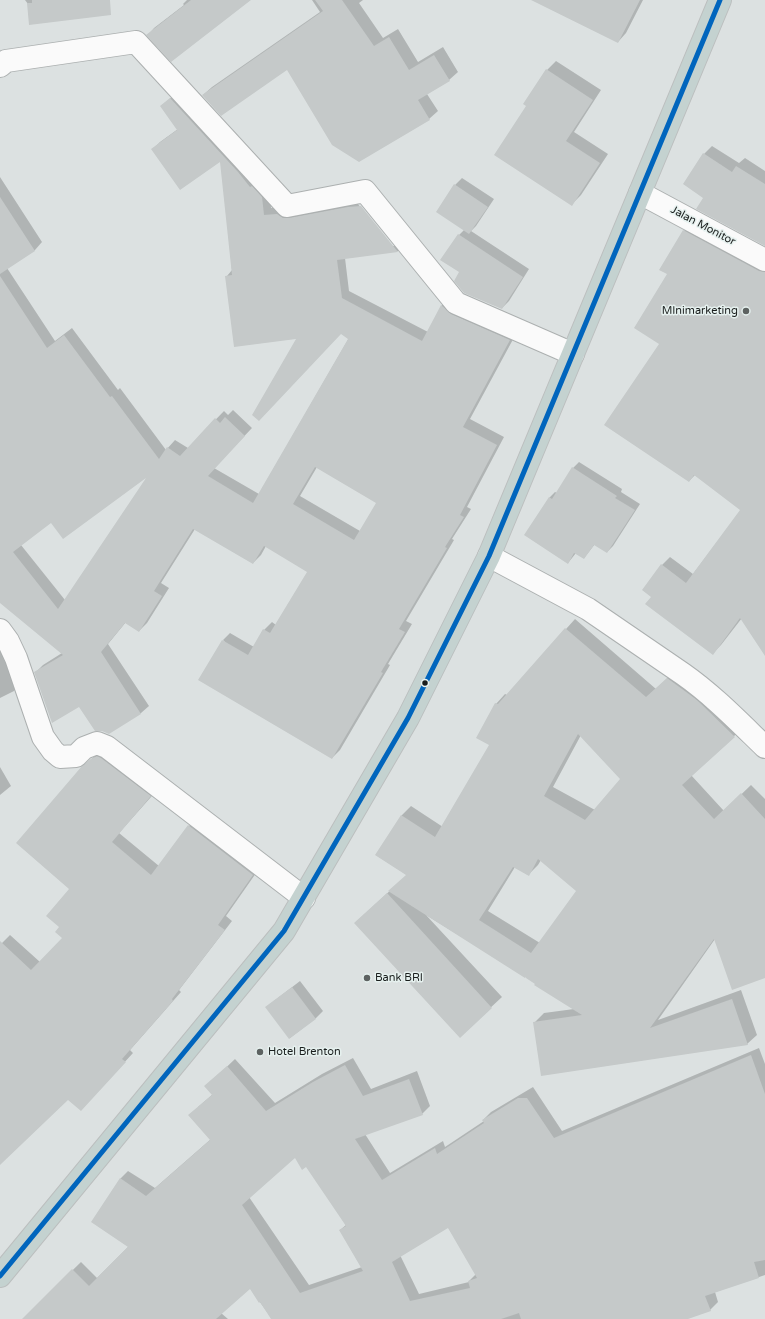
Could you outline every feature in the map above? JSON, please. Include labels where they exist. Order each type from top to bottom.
[{"type":"highway","points":[[0,1276],[284,931],[408,718],[489,556],[720,0]]},
{"type":"street","points":[[0,66],[6,62],[136,42],[287,206],[365,191],[456,302],[573,354]]},
{"type":"street","name":"Jalan Monitor","points":[[640,193],[765,260]]},
{"type":"street","points":[[489,556],[588,609],[688,678],[720,704],[765,747]]},
{"type":"street","points":[[0,630],[8,641],[16,658],[43,737],[53,751],[60,757],[76,756],[84,748],[96,743],[107,747],[304,898]]},
{"type":"building","points":[[32,0],[110,0],[111,15],[29,25],[27,3],[32,3]]},
{"type":"building","points":[[191,0],[251,0],[171,62],[146,35]]},
{"type":"building","points":[[315,0],[342,0],[374,46],[389,37],[409,70],[434,55],[450,81],[418,100],[430,120],[359,162],[332,145],[287,70],[221,116],[202,95],[323,11]]},
{"type":"building","points":[[531,0],[640,0],[618,43]]},
{"type":"building","points":[[546,69],[593,100],[566,141],[600,163],[572,206],[494,155],[526,106],[523,104]]},
{"type":"building","points":[[170,98],[250,187],[252,186],[262,197],[264,215],[277,214],[283,218],[289,218],[361,206],[398,252],[337,260],[342,298],[422,341],[441,305],[451,314],[510,340],[463,427],[497,445],[460,515],[464,517],[445,547],[447,548],[399,629],[405,632],[381,672],[383,673],[332,759],[198,680],[222,640],[248,655],[263,629],[270,633],[307,572],[264,546],[253,564],[193,529],[154,591],[162,596],[139,632],[125,623],[101,652],[141,714],[109,734],[102,731],[95,731],[79,707],[52,723],[34,672],[63,655],[0,603],[0,276],[47,348],[64,335],[159,459],[167,447],[180,456],[215,418],[220,423],[225,417],[245,436],[208,476],[253,503],[348,339],[341,334],[259,421],[252,415],[296,339],[234,347],[225,276],[232,275],[220,162],[180,190],[151,149],[177,130],[160,106]],"holes":[[[315,467],[376,503],[354,540],[293,504]],[[146,478],[58,609],[13,552],[51,523],[63,539]]]},
{"type":"building","points":[[703,153],[732,172],[736,166],[765,184],[765,246],[696,209],[703,198],[683,184]]},
{"type":"building","points":[[454,184],[488,207],[469,234],[436,212]]},
{"type":"building","points":[[0,197],[35,251],[0,274]]},
{"type":"building","points":[[683,230],[759,271],[765,272],[765,656],[740,618],[713,655],[645,604],[651,597],[642,590],[661,564],[686,583],[740,510],[694,475],[689,482],[604,425],[659,344],[634,328],[667,274],[659,270]]},
{"type":"building","points":[[458,234],[523,277],[502,309],[464,293],[454,281],[459,272],[440,260]]},
{"type":"building","points":[[572,467],[617,496],[615,498],[635,510],[607,553],[594,545],[584,559],[574,553],[568,564],[524,535],[549,497],[552,499]]},
{"type":"building","points":[[565,628],[646,697],[667,678],[697,700],[735,737],[682,785],[714,819],[741,793],[765,819],[765,978],[732,990],[714,939],[650,1028],[732,999],[748,1045],[541,1076],[533,1022],[582,1015],[534,985],[535,984],[526,977],[525,978],[388,891],[406,875],[375,855],[401,815],[435,837],[489,745],[476,738],[495,703],[498,704]],"holes":[[[578,734],[620,779],[585,820],[544,796]],[[538,859],[576,891],[531,953],[479,920],[513,867],[529,876]]]},
{"type":"building","points":[[97,756],[151,796],[112,842],[151,875],[188,825],[253,875],[218,925],[225,930],[172,999],[173,1001],[122,1059],[126,1062],[81,1111],[68,1100],[0,1165],[0,941],[31,970],[62,938],[55,932],[59,927],[46,916],[69,889],[16,843],[82,766]]},
{"type":"building","points":[[387,893],[492,1008],[460,1038],[354,923]]},
{"type":"building","points":[[292,987],[316,1019],[289,1039],[265,1007]]},
{"type":"building","points":[[751,1055],[765,1094],[765,1260],[754,1262],[759,1278],[705,1296],[711,1311],[688,1319],[521,1319],[519,1313],[501,1319],[271,1319],[250,1289],[216,1319],[22,1319],[72,1269],[89,1286],[128,1247],[91,1222],[120,1178],[146,1196],[210,1140],[188,1115],[212,1095],[204,1086],[227,1066],[266,1111],[313,1082],[345,1065],[363,1096],[409,1079],[423,1115],[355,1139],[382,1180],[435,1148],[437,1154],[484,1123],[482,1120],[518,1098],[527,1098],[554,1138]],"holes":[[[295,1158],[302,1170],[306,1167],[346,1226],[339,1230],[363,1271],[300,1293],[242,1205]],[[448,1228],[477,1278],[468,1281],[470,1288],[410,1301],[392,1262]]]},
{"type":"transit line","points":[[0,1276],[284,931],[408,718],[489,556],[720,0]]},
{"type":"place","name":"MInimarketing","points":[[746,311]]},
{"type":"place","name":"Bank BRI","points":[[367,978]]},
{"type":"place","name":"Hotel Brenton","points":[[260,1052]]}]
